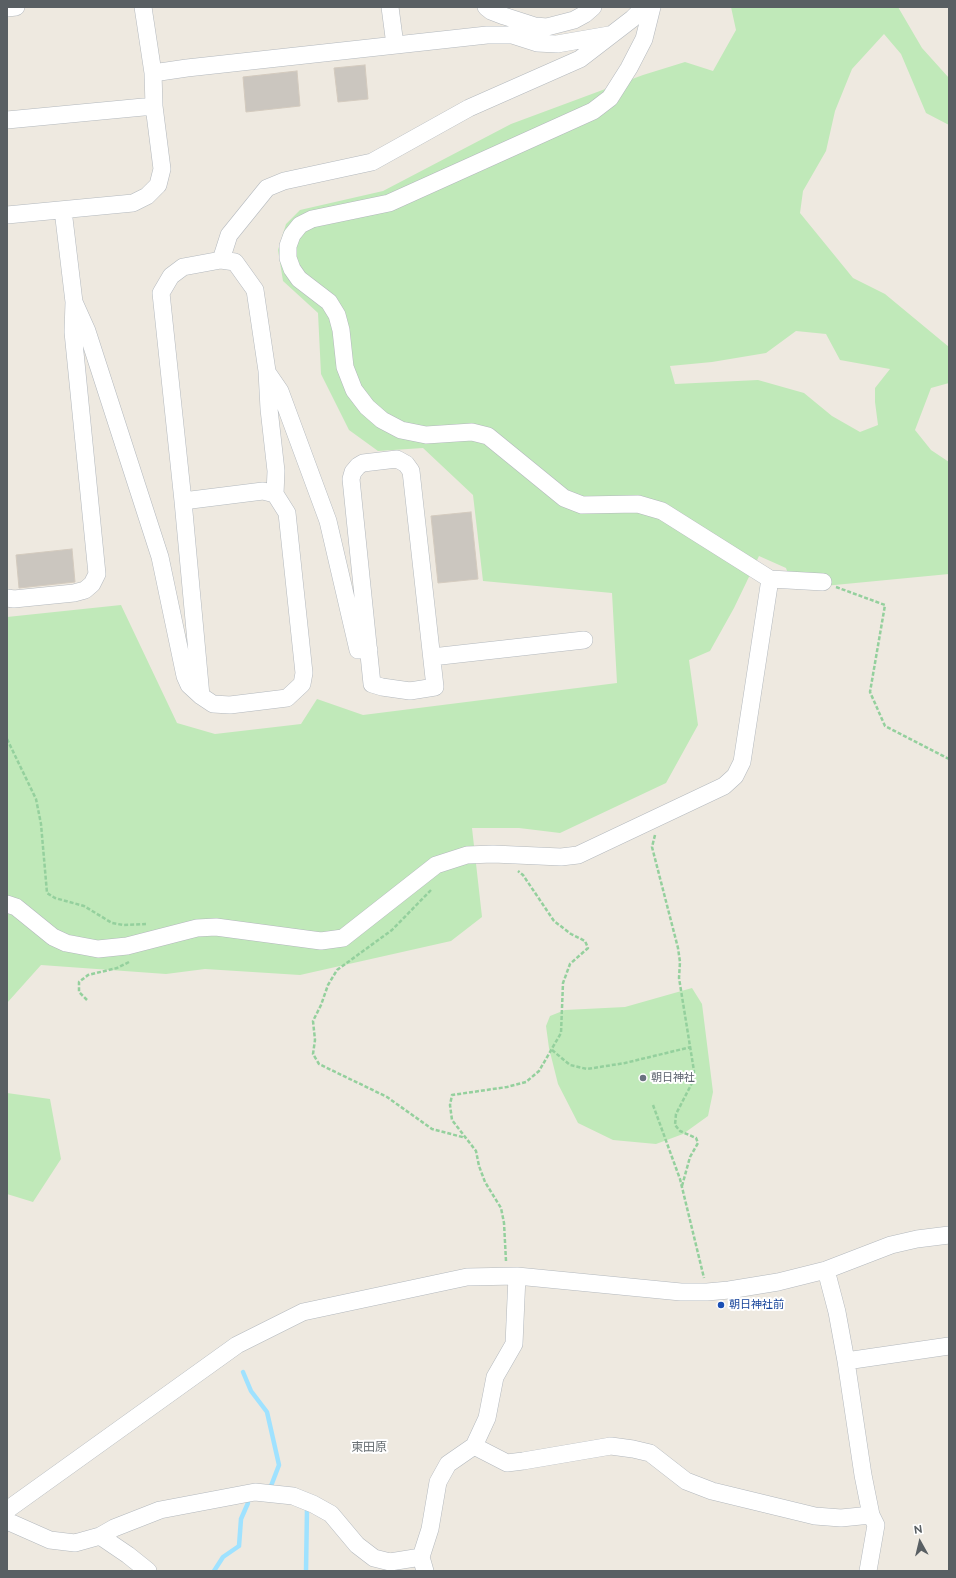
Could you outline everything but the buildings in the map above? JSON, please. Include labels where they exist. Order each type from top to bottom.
[{"type":"street","points":[[7,8],[16,7]]},
{"type":"street","points":[[7,215],[134,203],[147,196],[158,185],[162,169],[154,106],[153,73],[143,7]]},
{"type":"street","points":[[390,7],[395,45]]},
{"type":"street","points":[[486,7],[491,11],[535,26],[547,27],[574,20],[585,14],[593,7]]},
{"type":"street","points":[[221,260],[229,235],[267,188],[284,181],[372,162],[469,108],[580,58],[632,19],[644,7]]},
{"type":"street","points":[[652,7],[644,39],[630,68],[610,98],[593,111],[389,203],[312,219],[300,225],[292,235],[288,246],[288,258],[292,269],[299,278],[329,302],[337,315],[341,330],[345,367],[354,390],[367,407],[382,420],[401,430],[426,435],[472,432],[488,436],[564,498],[582,505],[638,504],[662,511],[770,579],[823,582]]},
{"type":"street","points":[[153,73],[487,35],[512,35],[537,42],[557,44],[613,34]]},
{"type":"street","points":[[7,120],[154,106]]},
{"type":"street","points":[[7,598],[14,599],[74,593],[85,590],[92,584],[97,574],[73,332],[74,302],[62,210]]},
{"type":"street","points":[[74,302],[87,331],[160,557],[185,676],[189,685],[201,696],[213,704],[230,705],[287,698],[302,684],[304,673],[287,513],[275,494],[276,471],[269,409],[267,372],[255,290],[235,262],[221,260],[183,267],[171,276],[161,293],[183,501],[201,696]]},
{"type":"street","points":[[267,372],[280,391],[328,521],[358,650],[369,650]]},
{"type":"street","points":[[397,459],[406,464],[411,471],[435,687],[410,691],[372,684],[369,650],[351,479],[353,472],[363,463],[397,459]]},
{"type":"street","points":[[183,501],[263,491],[275,494]]},
{"type":"street","points":[[7,904],[16,907],[53,937],[66,943],[98,949],[127,946],[197,928],[216,927],[321,941],[342,938],[436,865],[467,855],[493,854],[562,857],[578,855],[724,786],[735,776],[742,762],[770,579]]},
{"type":"street","points":[[432,657],[584,640]]},
{"type":"street","points":[[7,1510],[236,1345],[303,1312],[468,1277],[512,1276],[681,1292],[728,1290],[778,1282],[826,1270],[891,1245],[917,1239],[949,1235]]},
{"type":"street","points":[[826,1270],[837,1312],[846,1361],[862,1475],[871,1515],[876,1525],[868,1571]]},
{"type":"street","points":[[7,1521],[50,1540],[75,1543],[100,1536],[114,1528],[160,1510],[255,1492],[293,1496],[313,1504],[331,1514],[357,1545],[374,1558],[390,1562],[423,1564],[438,1482],[448,1464],[474,1446],[487,1418],[495,1377],[514,1344],[512,1276]]},
{"type":"street","points":[[846,1361],[949,1346]]},
{"type":"street","points":[[474,1446],[507,1463],[611,1446],[633,1449],[650,1454],[686,1481],[712,1491],[815,1516],[841,1518],[871,1515]]},
{"type":"street","points":[[100,1536],[148,1571]]},
{"type":"path","points":[[823,582],[885,605],[870,692],[885,726],[949,759]]},
{"type":"path","points":[[7,739],[36,800],[41,824],[47,893],[55,898],[84,906],[112,923],[123,925],[151,924]]},
{"type":"path","points":[[656,834],[652,846],[678,948],[680,962],[679,978],[694,1071],[692,1083],[676,1114],[675,1125],[680,1131],[696,1138],[698,1143],[690,1157],[682,1186]]},
{"type":"path","points":[[512,1276],[501,1208],[485,1182],[479,1166],[476,1151],[452,1120],[450,1105],[452,1095],[507,1087],[526,1082],[539,1071],[561,1033],[563,983],[570,964],[588,948],[585,941],[571,934],[554,921],[523,875],[517,871]]},
{"type":"path","points":[[437,885],[392,930],[337,970],[328,985],[321,1005],[313,1021],[315,1040],[313,1054],[319,1064],[387,1097],[432,1129],[466,1138]]},
{"type":"path","points":[[87,1000],[79,992],[78,982],[88,975],[117,968],[130,962]]},
{"type":"path","points":[[552,1050],[570,1065],[587,1069],[625,1063],[690,1047]]},
{"type":"path","points":[[653,1106],[682,1186],[707,1292]]},
{"type":"green space","points":[[731,7],[898,7],[922,48],[949,78],[949,125],[926,113],[901,54],[884,34],[852,69],[835,111],[826,151],[803,191],[800,213],[853,278],[885,294],[949,347],[949,383],[931,388],[915,430],[931,450],[949,462],[949,574],[793,589],[786,568],[759,556],[734,608],[710,651],[689,660],[698,725],[666,783],[560,833],[519,828],[472,828],[482,917],[451,941],[300,975],[205,969],[166,974],[41,965],[7,1003],[7,617],[121,605],[177,723],[215,734],[301,724],[317,699],[363,715],[617,683],[612,593],[483,581],[473,495],[423,448],[378,451],[349,430],[321,374],[318,313],[283,281],[278,250],[286,224],[300,210],[383,191],[511,124],[643,75],[685,62],[713,71],[736,30]],"holes":[[[796,331],[826,334],[840,360],[890,369],[875,388],[878,425],[860,432],[832,416],[804,393],[758,380],[675,384],[670,366],[712,362],[766,353]]]},
{"type":"green space","points":[[692,988],[702,1004],[713,1092],[708,1116],[683,1134],[656,1144],[613,1140],[578,1123],[558,1084],[549,1048],[546,1026],[550,1016],[565,1010],[625,1007]]},
{"type":"green space","points":[[7,1093],[50,1099],[61,1159],[33,1202],[7,1194]]},
{"type":"waterway","points":[[243,1372],[251,1391],[267,1412],[279,1465],[271,1486]]},
{"type":"waterway","points":[[214,1571],[223,1557],[239,1546],[241,1519],[248,1503]]},
{"type":"waterway","points":[[306,1571],[307,1509]]},
{"type":"place","name":"朝日神社","points":[[643,1078]]},
{"type":"place","name":"朝日神社前","points":[[721,1305]]},
{"type":"district","name":"東田原","points":[[369,1447]]}]
